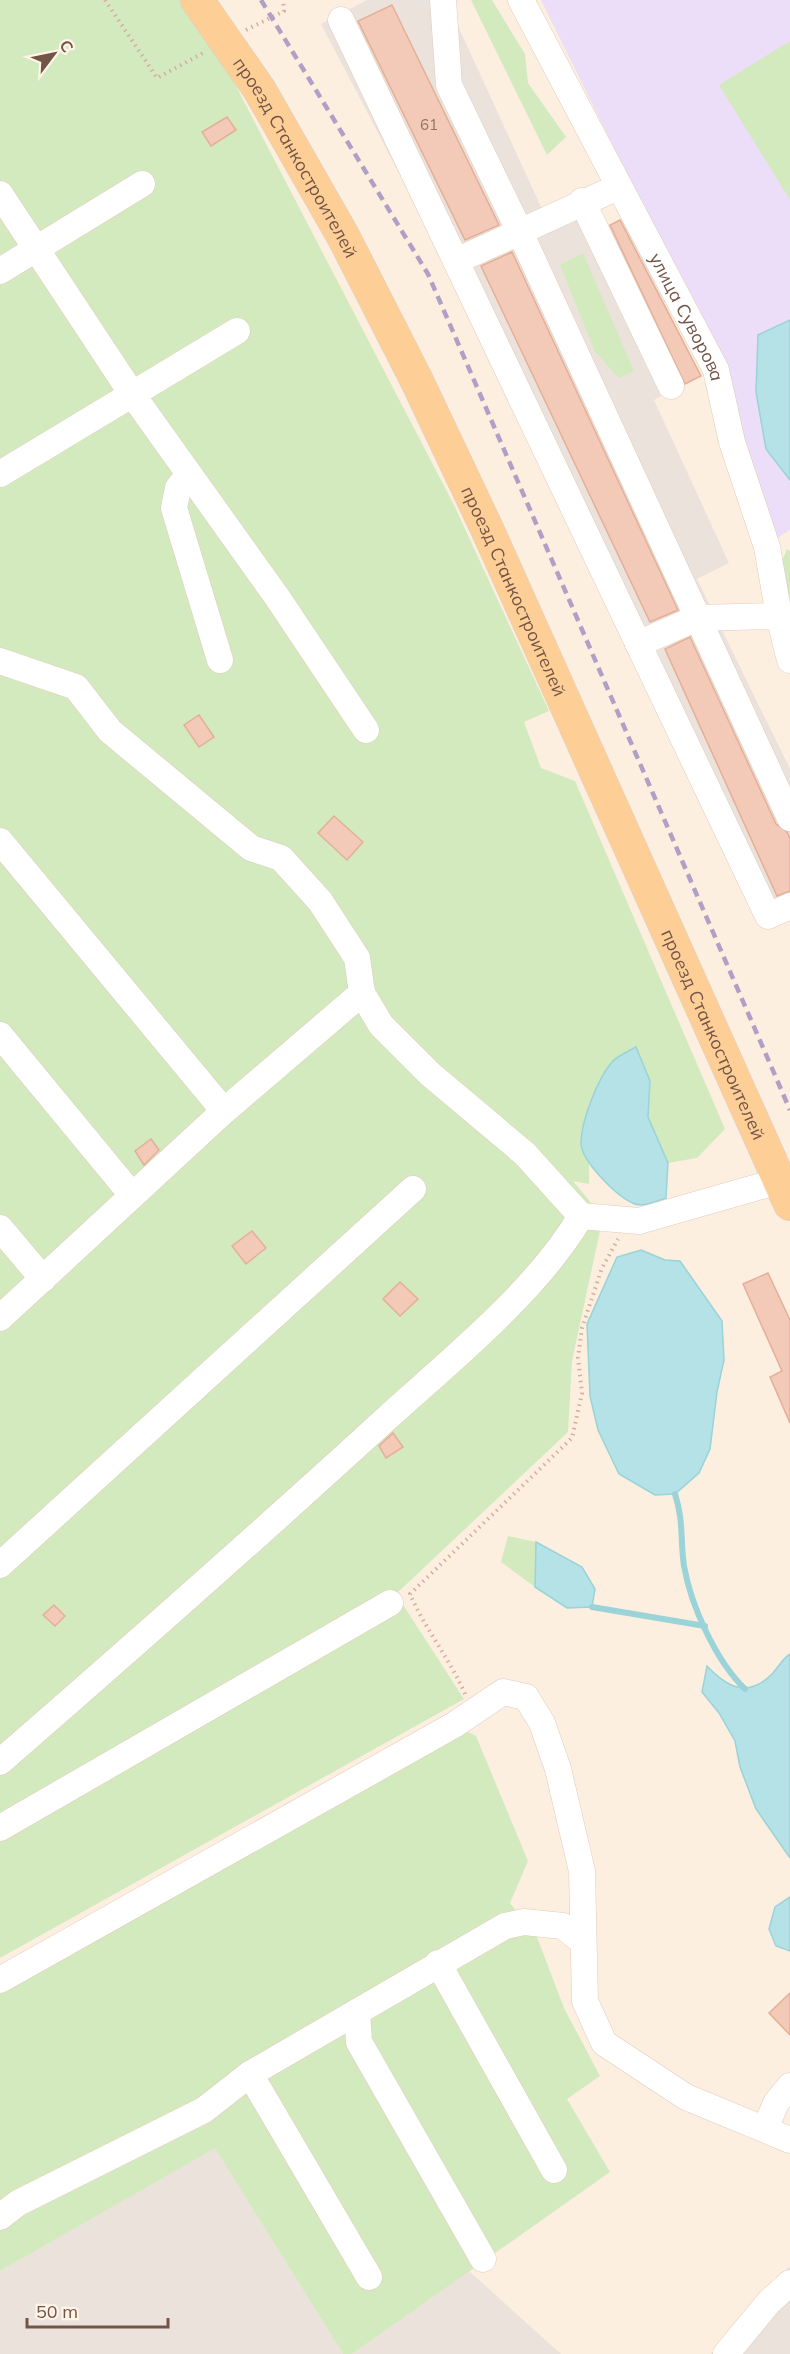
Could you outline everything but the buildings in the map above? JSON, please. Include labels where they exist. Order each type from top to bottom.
[{"type":"main road","name":"проезд Станкостроителей","points":[[197,0],[260,89],[417,381],[488,531],[785,1192]]},
{"type":"street","points":[[443,0],[448,85],[519,230],[790,818]]},
{"type":"street","name":"улица Суворова","points":[[521,0],[716,370],[732,442],[768,547],[779,616],[790,660]]},
{"type":"street","points":[[341,20],[768,916],[790,906]]},
{"type":"street","points":[[0,271],[142,184]]},
{"type":"street","points":[[456,261],[582,201],[618,187]]},
{"type":"street","points":[[0,194],[132,394],[277,597],[366,730]]},
{"type":"street","points":[[582,201],[671,386]]},
{"type":"street","points":[[0,474],[237,331]]},
{"type":"street","points":[[189,474],[178,488],[174,508],[220,660]]},
{"type":"street","points":[[638,644],[697,618],[779,616]]},
{"type":"street","points":[[0,662],[76,687],[110,731],[251,848],[281,858],[320,901],[357,958],[362,993],[381,1025],[430,1074],[525,1154],[581,1216],[639,1221],[785,1192]]},
{"type":"street","points":[[0,841],[224,1110]]},
{"type":"street","points":[[0,1318],[224,1110],[362,993]]},
{"type":"street","points":[[0,1035],[132,1195]]},
{"type":"street","points":[[0,1565],[413,1190]]},
{"type":"street","points":[[0,1762],[276,1519],[485,1327],[534,1279],[569,1236],[581,1216]]},
{"type":"street","points":[[0,1228],[43,1279]]},
{"type":"street","points":[[0,1828],[390,1603]]},
{"type":"street","points":[[0,1980],[454,1725],[503,1692],[526,1696],[542,1723],[558,1769],[582,1871],[585,2001],[604,2043],[686,2097],[790,2140]]},
{"type":"street","points":[[0,2217],[18,2203],[204,2110],[250,2074],[438,1963],[506,1926],[524,1922],[563,1926],[582,1942]]},
{"type":"street","points":[[438,1963],[554,2170]]},
{"type":"street","points":[[357,2012],[359,2042],[483,2259]]},
{"type":"street","points":[[250,2074],[369,2277]]},
{"type":"street","points":[[765,2129],[776,2103],[790,2086]]},
{"type":"street","points":[[726,2354],[769,2302],[790,2283]]},
{"type":"path","points":[[105,0],[157,78],[225,40],[284,11],[283,0]]},
{"type":"path","points":[[470,1704],[456,1672],[422,1621],[410,1594],[572,1438],[582,1393],[578,1358],[582,1328],[602,1268],[619,1238],[639,1221]]},
{"type":"shaded area","points":[[367,0],[446,0],[542,209],[581,191],[602,229],[623,219],[701,376],[654,400],[729,563],[697,579],[790,769],[790,916],[765,929],[471,311],[321,24]]},
{"type":"shaded area","points":[[541,0],[790,0],[790,530],[777,538],[773,522],[763,517],[692,306]]},
{"type":"shaded area","points":[[215,2147],[343,2354],[0,2354],[0,2271]]},
{"type":"shaded area","points":[[790,2266],[790,2354],[711,2354],[766,2288]]},
{"type":"shaded area","points":[[469,2271],[561,2354],[352,2354]]},
{"type":"green space","points":[[0,0],[182,0],[225,65],[454,505],[549,711],[524,722],[541,768],[575,781],[725,1129],[697,1158],[668,1163],[647,1117],[650,1081],[581,1145],[589,1164],[589,1184],[573,1181],[603,1217],[572,1361],[568,1432],[396,1594],[464,1699],[0,1958]]},
{"type":"green space","points":[[471,0],[492,0],[525,54],[528,83],[566,137],[547,155]]},
{"type":"green space","points":[[790,41],[790,200],[719,85]]},
{"type":"green space","points":[[583,253],[634,371],[619,378],[595,352],[560,265]]},
{"type":"green space","points":[[787,549],[790,551],[790,635],[777,573]]},
{"type":"green space","points":[[508,1536],[536,1542],[535,1587],[501,1562]]},
{"type":"green space","points":[[454,1725],[476,1736],[528,1861],[510,1903],[537,1937],[564,2008],[600,2076],[567,2099],[610,2172],[352,2354],[343,2354],[215,2148],[0,2271],[0,1971]]},
{"type":"water","points":[[790,320],[790,480],[766,449],[756,392],[758,335]]},
{"type":"water","points":[[636,1047],[650,1081],[648,1117],[668,1163],[666,1198],[642,1205],[635,1204],[610,1187],[587,1159],[581,1143],[587,1112],[601,1078],[614,1060]]},
{"type":"water","points":[[641,1250],[665,1260],[680,1261],[722,1321],[724,1360],[717,1392],[710,1449],[699,1473],[675,1494],[655,1495],[619,1474],[598,1430],[590,1396],[587,1324],[617,1257]]},
{"type":"water","points":[[536,1542],[582,1567],[595,1589],[592,1607],[567,1608],[535,1587]]},
{"type":"water","points":[[790,1654],[790,1858],[756,1809],[740,1767],[735,1741],[719,1713],[702,1692],[707,1666],[722,1680],[745,1688],[762,1682]]},
{"type":"water","points":[[790,1897],[790,1951],[776,1946],[769,1929],[775,1907]]},
{"type":"waterway","points":[[675,1494],[681,1522],[684,1566],[692,1598],[706,1632],[724,1664],[745,1689]]},
{"type":"waterway","points":[[592,1607],[705,1626]]},
{"type":"railway","points":[[261,0],[428,274],[790,1110]]}]
